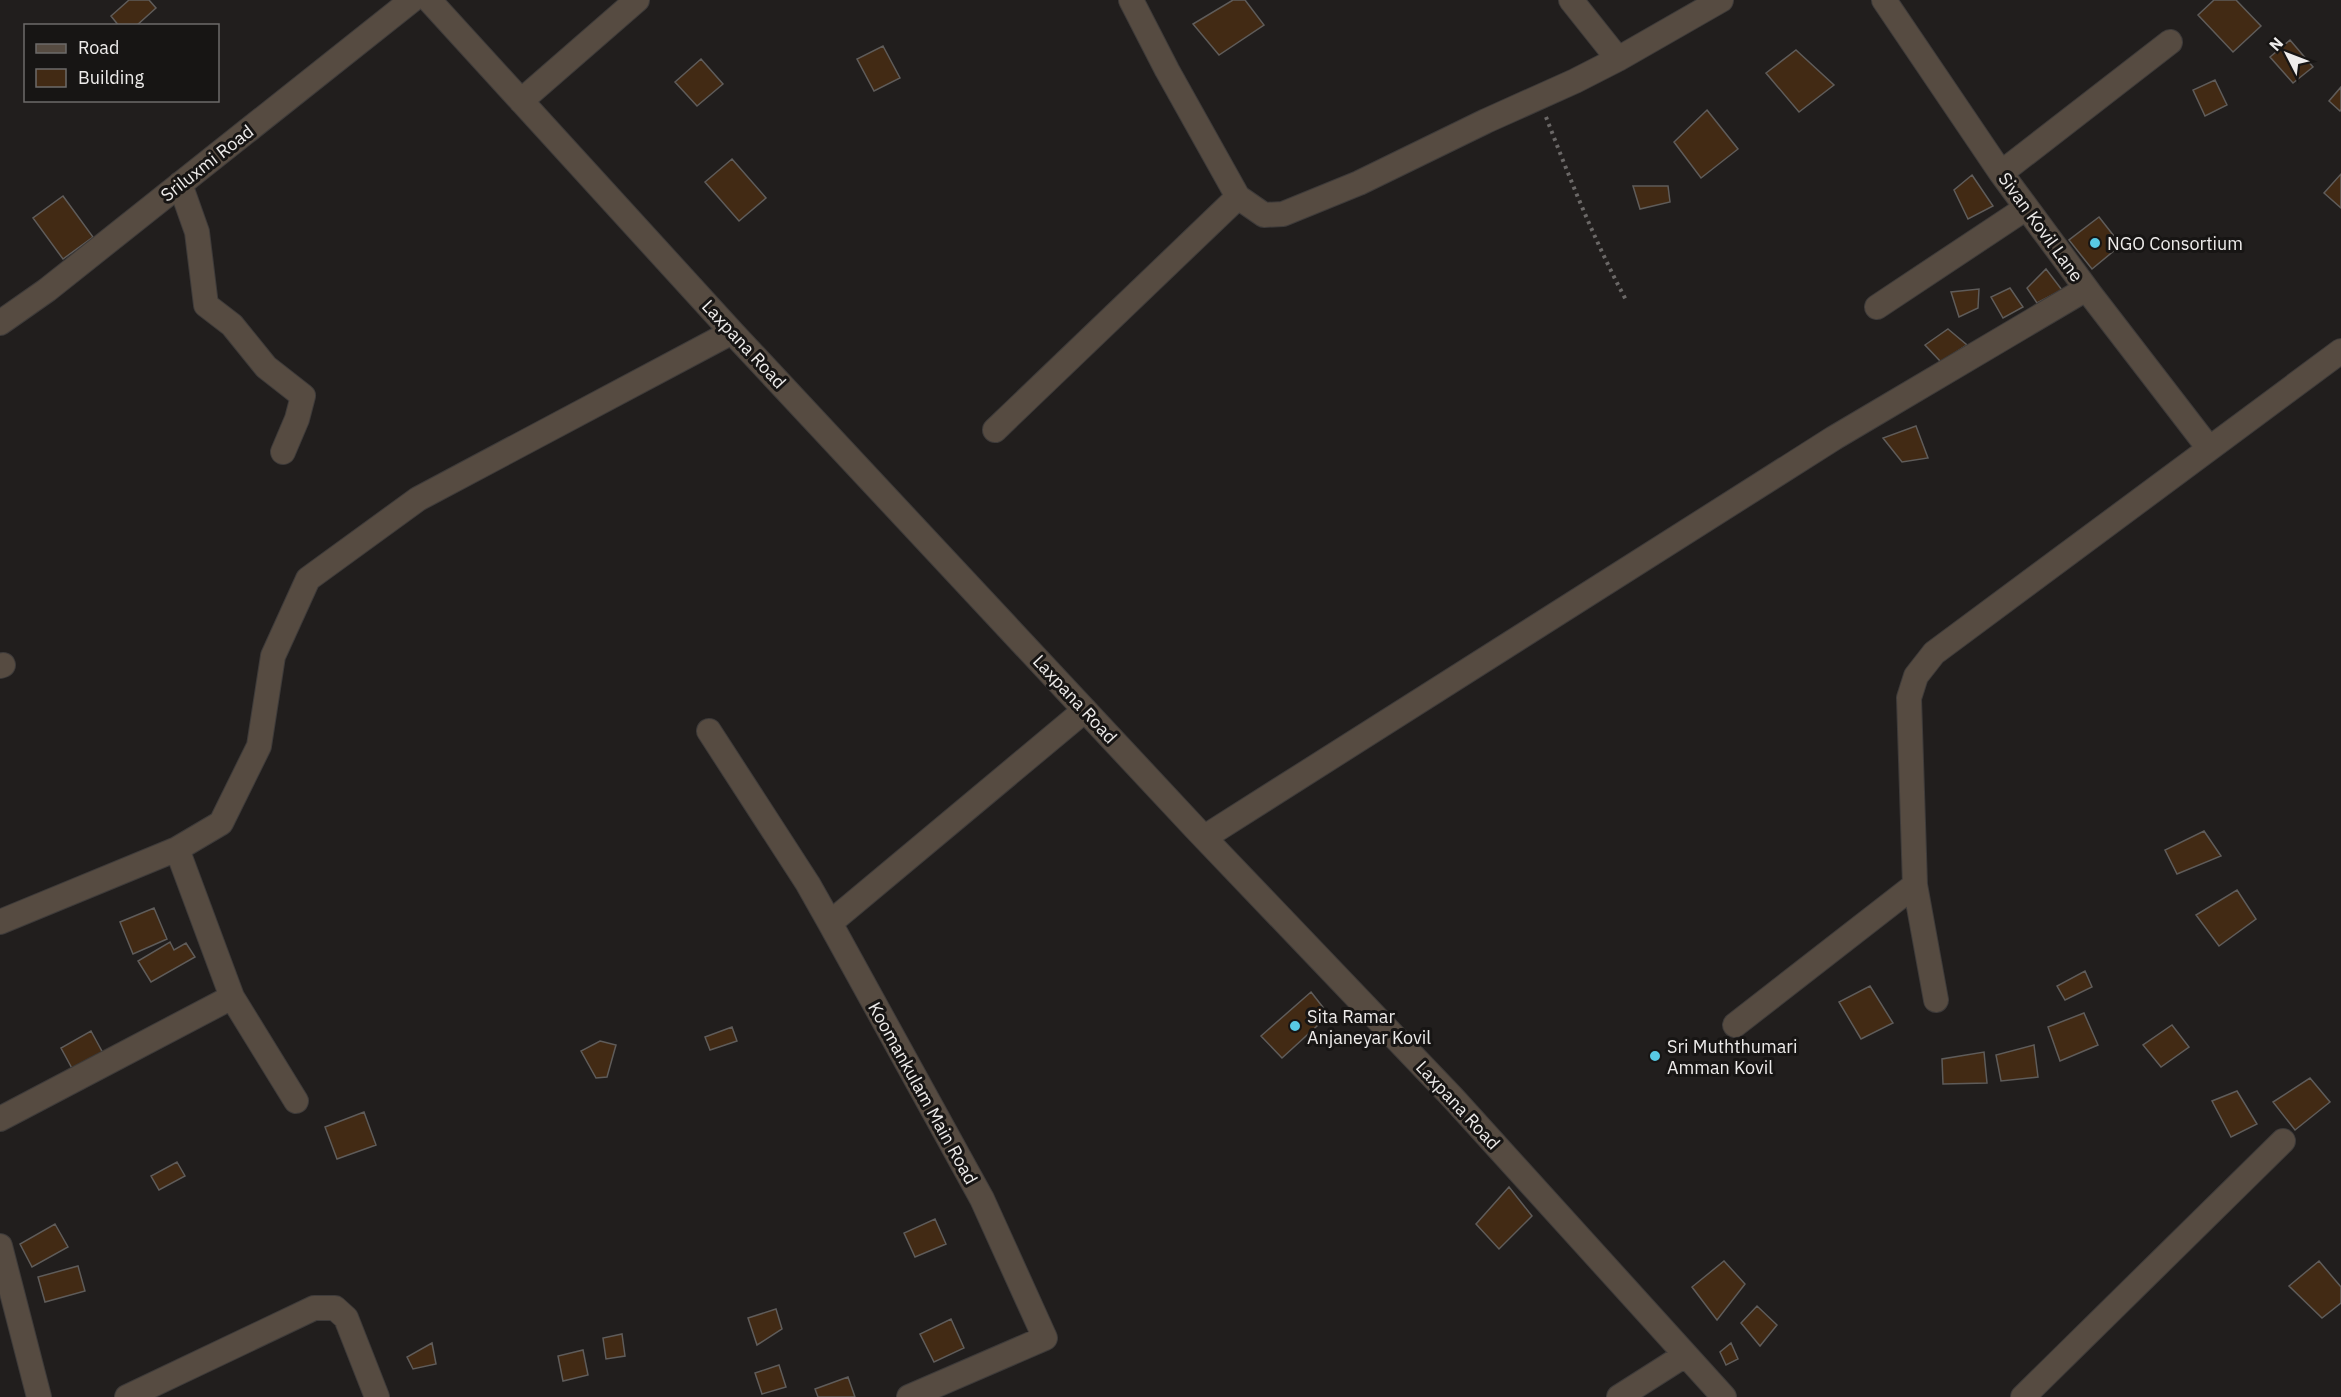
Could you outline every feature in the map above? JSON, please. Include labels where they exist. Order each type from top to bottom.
[{"type":"street","name":"Sriluxmi Road","points":[[0,323],[47,290],[412,0]]},
{"type":"street","name":"Laxpana Road","points":[[429,0],[732,332],[1085,710],[1453,1098],[1724,1397]]},
{"type":"street","points":[[521,101],[637,0]]},
{"type":"street","points":[[1131,0],[1238,197],[1264,215],[1283,214],[1359,183],[1618,59],[1721,0]]},
{"type":"street","points":[[1571,0],[1618,59]]},
{"type":"street","name":"Sivan Kovil Lane","points":[[1884,0],[2026,208],[2208,447]]},
{"type":"street","points":[[2001,173],[2170,42]]},
{"type":"street","points":[[180,184],[197,232],[206,304],[232,325],[266,367],[303,396],[283,452]]},
{"type":"street","points":[[995,430],[1238,197]]},
{"type":"street","points":[[1877,307],[2026,208]]},
{"type":"street","points":[[1205,837],[1834,438],[2086,289]]},
{"type":"street","points":[[0,922],[177,849],[221,823],[260,746],[273,656],[308,579],[418,499],[732,332]]},
{"type":"street","points":[[1936,1000],[1915,885],[1910,698],[1917,676],[1934,653],[2208,447],[2341,351]]},
{"type":"street","points":[[830,923],[1085,710]]},
{"type":"street","name":"Koomankulam Main Road","points":[[709,731],[808,884],[830,923],[982,1199],[1045,1338],[909,1397]]},
{"type":"street","points":[[177,849],[232,997],[296,1101]]},
{"type":"street","points":[[1735,1025],[1915,885]]},
{"type":"street","points":[[0,1119],[232,997]]},
{"type":"street","points":[[2023,1397],[2283,1141]]},
{"type":"street","points":[[0,1246],[39,1397]]},
{"type":"street","points":[[127,1397],[314,1308],[334,1308],[346,1318],[377,1397]]},
{"type":"street","points":[[1618,1397],[1685,1355]]},
{"type":"path","points":[[1538,98],[1600,252],[1626,300]]},
{"type":"building","points":[[129,0],[149,0],[156,8],[138,24],[117,24],[111,16]]},
{"type":"building","points":[[1233,0],[1245,0],[1264,25],[1219,55],[1193,24]]},
{"type":"building","points":[[2214,0],[2236,0],[2261,26],[2233,52],[2198,15]]},
{"type":"building","points":[[2290,40],[2313,67],[2293,83],[2270,57]]},
{"type":"building","points":[[883,46],[900,78],[874,91],[857,59]]},
{"type":"building","points":[[1796,50],[1834,85],[1799,112],[1766,73]]},
{"type":"building","points":[[701,59],[723,84],[697,106],[675,82]]},
{"type":"building","points":[[2215,80],[2227,105],[2205,116],[2193,90]]},
{"type":"building","points":[[2341,87],[2341,109],[2340,111],[2329,101]]},
{"type":"building","points":[[1707,110],[1738,149],[1701,178],[1674,142]]},
{"type":"building","points":[[732,159],[766,198],[739,221],[705,182]]},
{"type":"building","points":[[2341,174],[2341,208],[2324,193]]},
{"type":"building","points":[[1972,175],[1993,206],[1968,219],[1954,190]]},
{"type":"building","points":[[1633,186],[1668,186],[1670,202],[1640,209]]},
{"type":"building","points":[[63,196],[93,237],[63,259],[33,218]]},
{"type":"building","name":"NGO Consortium","points":[[2099,217],[2121,245],[2092,269],[2069,240]]},
{"type":"building","points":[[2046,269],[2062,290],[2037,303],[2027,288]]},
{"type":"building","points":[[2010,288],[2023,307],[2003,318],[1991,297]]},
{"type":"building","points":[[1979,289],[1978,308],[1959,317],[1951,292]]},
{"type":"building","points":[[1948,329],[1967,345],[1941,362],[1925,345]]},
{"type":"building","points":[[1916,426],[1928,458],[1902,462],[1883,438]]},
{"type":"building","points":[[2204,831],[2221,856],[2177,874],[2165,850]]},
{"type":"building","points":[[2237,890],[2256,919],[2219,946],[2196,915]]},
{"type":"building","points":[[154,908],[167,939],[133,954],[120,922]]},
{"type":"building","points":[[170,942],[174,950],[186,943],[195,957],[151,982],[138,961]]},
{"type":"building","points":[[2085,971],[2092,987],[2065,1000],[2057,986]]},
{"type":"building","points":[[1870,986],[1893,1023],[1861,1039],[1839,1002]]},
{"type":"building","name":"Sita Ramar Anjaneyar Kovil","points":[[1311,992],[1329,1015],[1282,1058],[1261,1036]]},
{"type":"building","points":[[2084,1013],[2098,1045],[2060,1061],[2048,1027]]},
{"type":"building","points":[[2172,1025],[2189,1047],[2161,1067],[2143,1045]]},
{"type":"building","points":[[732,1027],[737,1041],[710,1050],[705,1037]]},
{"type":"building","points":[[91,1031],[104,1055],[74,1072],[61,1048]]},
{"type":"building","points":[[600,1041],[616,1045],[607,1077],[596,1078],[581,1051]]},
{"type":"building","points":[[2034,1045],[2038,1077],[2001,1081],[1996,1055]]},
{"type":"building","points":[[1984,1052],[1987,1083],[1943,1084],[1942,1059]]},
{"type":"building","points":[[2310,1078],[2330,1102],[2295,1130],[2273,1102]]},
{"type":"building","points":[[2237,1091],[2257,1124],[2231,1137],[2212,1101]]},
{"type":"building","points":[[364,1112],[376,1145],[337,1159],[325,1127]]},
{"type":"building","points":[[177,1162],[185,1176],[159,1190],[151,1176]]},
{"type":"building","points":[[1509,1187],[1532,1216],[1499,1249],[1476,1224]]},
{"type":"building","points":[[935,1219],[946,1244],[915,1257],[904,1233]]},
{"type":"building","points":[[55,1224],[68,1247],[32,1267],[20,1244]]},
{"type":"building","points":[[1724,1261],[1745,1284],[1717,1320],[1692,1287]]},
{"type":"building","points":[[2319,1261],[2341,1287],[2341,1303],[2322,1318],[2289,1286]]},
{"type":"building","points":[[78,1266],[85,1291],[45,1302],[38,1277]]},
{"type":"building","points":[[1757,1306],[1777,1325],[1760,1346],[1741,1323]]},
{"type":"building","points":[[776,1309],[782,1329],[757,1345],[748,1318]]},
{"type":"building","points":[[951,1319],[964,1348],[934,1362],[920,1334]]},
{"type":"building","points":[[622,1334],[625,1356],[606,1359],[603,1338]]},
{"type":"building","points":[[432,1343],[436,1364],[413,1369],[407,1357]]},
{"type":"building","points":[[1731,1343],[1738,1359],[1726,1365],[1720,1352]]},
{"type":"building","points":[[583,1350],[588,1375],[563,1381],[558,1356]]},
{"type":"building","points":[[779,1365],[786,1387],[762,1394],[755,1373]]},
{"type":"building","points":[[848,1377],[855,1397],[818,1397],[815,1389]]},
{"type":"place","name":"NGO Consortium","points":[[2095,243]]},
{"type":"place","name":"Sita Ramar Anjaneyar Kovil","points":[[1295,1026]]},
{"type":"place","name":"Sri Muththumari Amman Kovil","points":[[1655,1056]]}]
